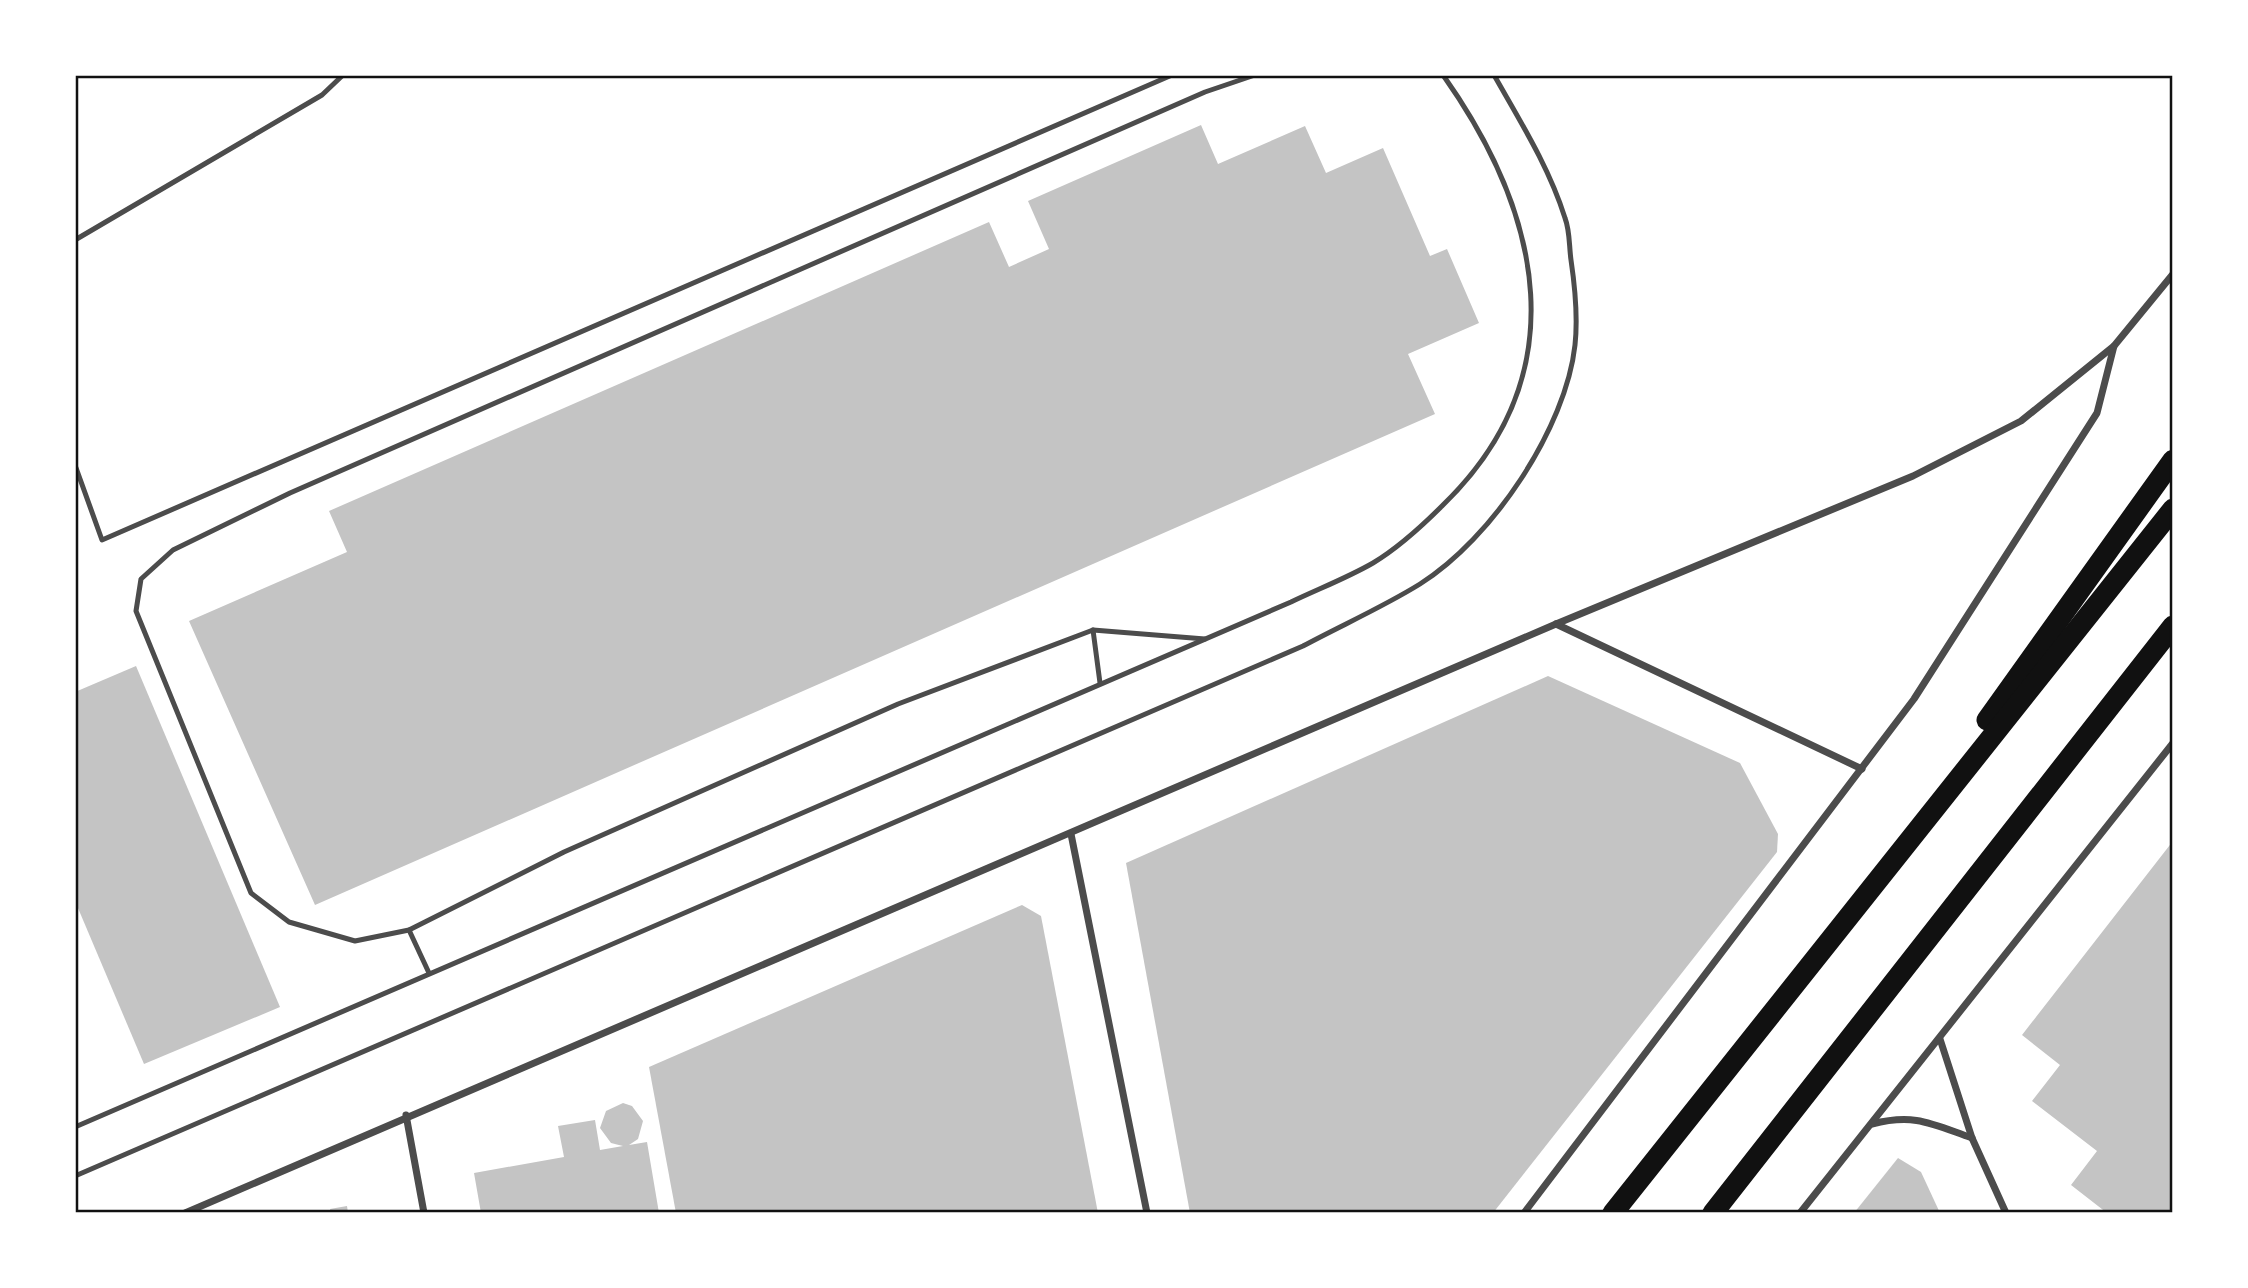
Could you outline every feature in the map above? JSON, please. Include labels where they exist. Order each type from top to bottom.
[{"type":"highway","points":[[1850,913],[2173,460]]},
{"type":"highway","points":[[1613,1213],[2173,509]]},
{"type":"highway","points":[[1713,1213],[2173,626]]},
{"type":"street","points":[[185,1213],[406,1115],[1071,834],[1556,624],[1913,476],[2021,421],[2114,345],[2173,274]]},
{"type":"street","points":[[1524,1213],[1914,699],[2097,413],[2114,345]]},
{"type":"street","points":[[1556,624],[1862,769]]},
{"type":"street","points":[[1801,1213],[2173,743]]},
{"type":"street","points":[[1071,834],[1147,1213]]},
{"type":"street","points":[[1940,1039],[1972,1138],[2006,1213]]},
{"type":"street","points":[[406,1115],[424,1213]]},
{"type":"street","points":[[1872,1124],[1899,1117],[1922,1120],[1972,1138]]},
{"type":"lane","points":[[75,240],[322,95],[343,75]]},
{"type":"lane","points":[[75,465],[102,540],[1172,75]]},
{"type":"lane","points":[[1205,639],[1093,630],[898,704],[564,852],[409,930],[355,941],[289,922],[251,893],[136,611],[141,579],[173,550],[290,493],[1192,98],[1255,75]]},
{"type":"lane","points":[[75,1127],[1205,639],[1373,563],[1417,531],[1462,487],[1492,449],[1520,391],[1529,342],[1533,289],[1522,229],[1499,167],[1443,75]]},
{"type":"lane","points":[[75,1177],[1303,646],[1422,583],[1477,535],[1520,480],[1546,436],[1564,394],[1575,344],[1575,291],[1566,219],[1538,151],[1494,75]]},
{"type":"lane","points":[[1093,630],[1100,683]]},
{"type":"lane","points":[[409,930],[429,972]]},
{"type":"building","points":[[1201,125],[1218,164],[1305,126],[1326,173],[1383,148],[1430,256],[1447,249],[1479,323],[1408,354],[1435,414],[315,905],[189,621],[347,552],[329,511],[989,222],[1009,267],[1049,249],[1028,201]]},
{"type":"building","points":[[136,666],[280,1007],[144,1064],[75,901],[75,692]]},
{"type":"building","points":[[1548,676],[1740,763],[1778,834],[1777,852],[1493,1213],[1190,1213],[1126,863]]},
{"type":"building","points":[[2173,841],[2173,1213],[2107,1213],[2071,1185],[2097,1151],[2032,1101],[2060,1065],[2022,1035]]},
{"type":"building","points":[[1022,905],[1041,916],[1098,1213],[676,1213],[649,1067]]},
{"type":"building","points":[[623,1103],[632,1106],[643,1121],[638,1139],[629,1145],[647,1142],[659,1213],[481,1213],[474,1173],[564,1157],[558,1126],[595,1120],[600,1150],[623,1146],[611,1143],[600,1128],[606,1111]]},
{"type":"building","points":[[1898,1158],[1921,1172],[1940,1213],[1854,1213]]},
{"type":"building","points":[[347,1206],[348,1213],[331,1213],[330,1209]]}]
